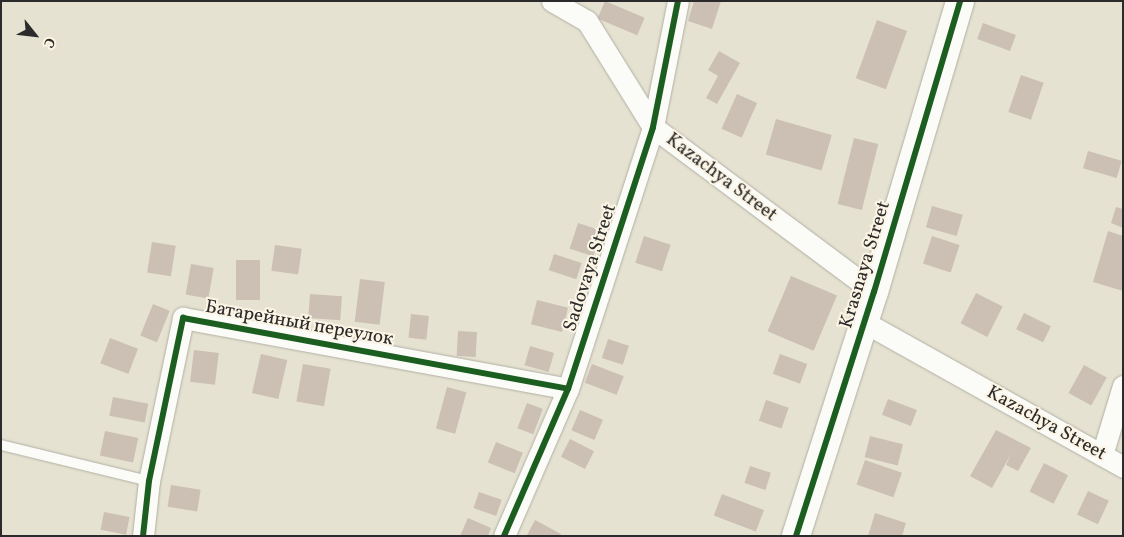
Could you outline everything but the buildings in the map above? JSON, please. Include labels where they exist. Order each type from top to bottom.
[{"type":"street","name":"Kazachya Street","points":[[552,1],[587,21],[653,127],[874,292]]},
{"type":"street","name":"Sadovaya Street","points":[[504,536],[568,389],[653,127],[678,1]]},
{"type":"street","name":"Krasnaya Street","points":[[796,536],[874,292],[960,1]]},
{"type":"street","name":"Батарейный переулок","points":[[142,536],[149,481],[183,318],[568,389]]},
{"type":"street","name":"Kazachya Street","points":[[864,322],[1123,467]]},
{"type":"street","points":[[1102,455],[1123,386]]},
{"type":"lane","points":[[1,445],[149,481]]},
{"type":"cycle path","points":[[504,536],[568,389],[653,127],[678,1]]},
{"type":"cycle path","points":[[796,536],[874,292],[960,1]]},
{"type":"cycle path","points":[[143,536],[149,481],[183,318],[568,389]]}]
